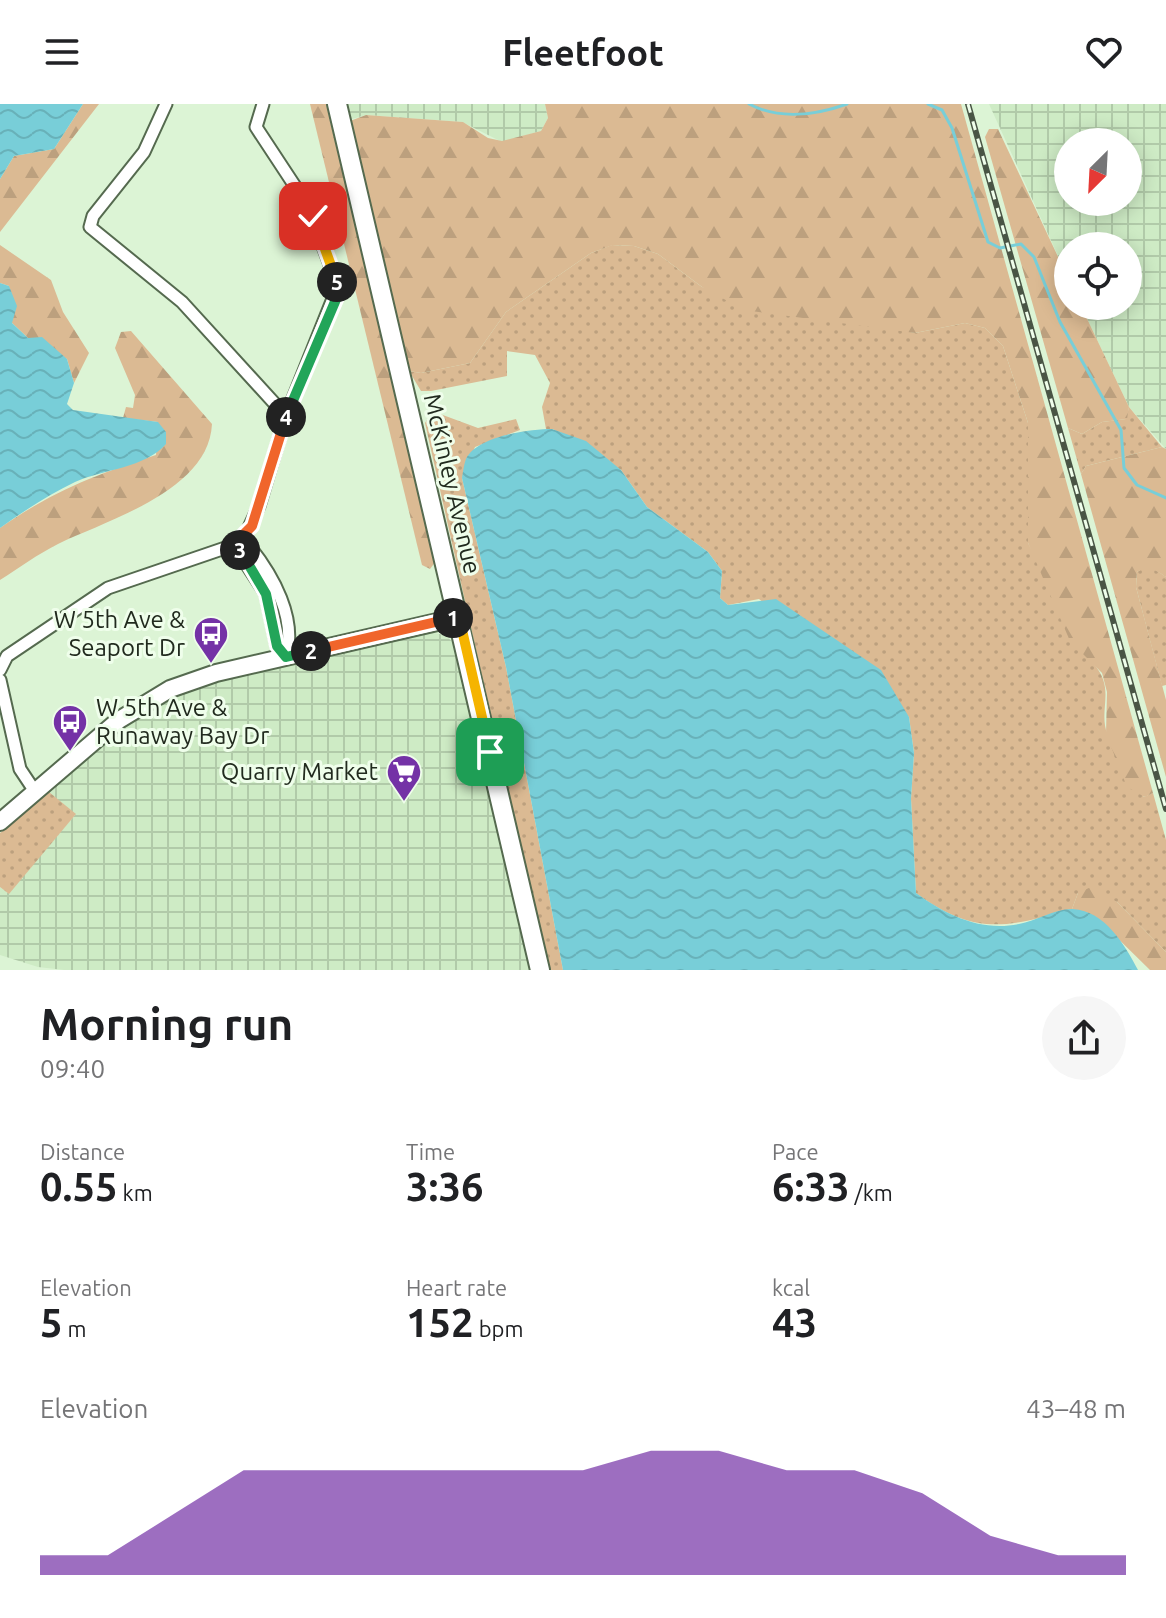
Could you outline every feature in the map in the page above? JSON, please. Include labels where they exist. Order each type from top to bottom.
[{"type":"main road","name":"McKinley Avenue","points":[[337,104],[540,970]]},
{"type":"main road","points":[[0,822],[119,720],[154,696],[216,673],[459,617]]},
{"type":"street","points":[[166,104],[144,152],[93,216],[90,227],[182,302],[286,416]]},
{"type":"street","points":[[0,670],[7,656],[108,588],[239,543],[252,526],[286,416],[338,286],[308,206],[256,127],[263,104]]},
{"type":"street","points":[[239,543],[239,553],[266,594],[277,646],[286,657]]},
{"type":"street","points":[[0,680],[20,769],[36,793]]},
{"type":"shaded area","points":[[326,104],[545,104],[548,118],[541,131],[502,142],[462,122],[366,115],[331,125]]},
{"type":"shaded area","points":[[989,104],[1166,104],[1166,449],[1129,407],[1088,320],[1142,320],[1142,232],[1054,232],[1054,247]]},
{"type":"shaded area","points":[[429,632],[445,635],[456,645],[533,970],[64,970],[38,967],[0,955],[0,887],[8,893],[75,815],[49,792],[127,722],[162,700],[199,686]]},
{"type":"green space","points":[[83,104],[99,104],[0,232],[0,179],[14,156],[54,149]]},
{"type":"green space","points":[[310,104],[326,104],[436,561],[430,569],[422,565]]},
{"type":"green space","points":[[545,104],[961,104],[1153,793],[1145,797],[1127,787],[1106,734],[1107,692],[1102,673],[1070,641],[1028,543],[1028,423],[1003,346],[985,328],[965,323],[915,333],[744,310],[702,287],[658,254],[634,246],[613,245],[591,253],[506,312],[470,363],[421,373],[409,371],[350,121],[366,115],[463,122],[488,138],[502,141],[541,131],[548,118]]},
{"type":"green space","points":[[989,129],[998,129],[1054,248],[1054,320],[1088,320],[1129,407],[1127,419],[1102,422],[1082,434],[1068,428],[985,137]]},
{"type":"green space","points":[[0,245],[51,280],[63,312],[89,353],[74,383],[67,359],[28,338],[11,322],[9,286],[0,283]]},
{"type":"green space","points":[[612,245],[634,246],[658,254],[702,287],[915,333],[965,323],[985,328],[1003,346],[1028,423],[1028,543],[1100,673],[1104,682],[1104,717],[1108,736],[1144,797],[1153,793],[1166,840],[1166,952],[1117,902],[1078,893],[1072,909],[1028,921],[991,924],[956,916],[916,893],[911,799],[914,753],[909,717],[759,599],[728,605],[720,598],[722,571],[708,552],[647,507],[621,470],[553,429],[546,429],[542,407],[550,383],[535,355],[507,351],[507,376],[421,391],[409,371],[421,373],[470,363],[506,312],[591,253]]},
{"type":"green space","points":[[131,331],[212,424],[207,447],[194,468],[152,500],[58,544],[0,580],[0,528],[75,485],[156,455],[158,422],[123,418],[126,407],[133,408],[135,395],[115,348],[121,332]]},
{"type":"green space","points":[[1129,407],[1162,447],[1086,466],[1081,474],[1068,428],[1082,434],[1102,422],[1126,419]]},
{"type":"green space","points":[[432,411],[478,428],[516,419],[520,430],[475,447],[462,478],[506,667],[563,970],[548,970],[425,423]]},
{"type":"green space","points":[[1162,447],[1166,449],[1166,577],[1152,569],[1141,570],[1137,572],[1136,587],[1166,700],[1166,777],[1081,474],[1086,466]]},
{"type":"green space","points":[[1143,568],[1153,568],[1166,577],[1166,685],[1162,686],[1136,587],[1137,572]]},
{"type":"green space","points":[[49,792],[76,814],[9,894],[0,887],[0,833]]},
{"type":"green space","points":[[1091,887],[1117,902],[1166,952],[1166,970],[1150,970],[1096,917],[1072,909],[1078,893]]},
{"type":"water","points":[[0,104],[83,104],[54,149],[14,156],[0,179]]},
{"type":"water","points":[[0,283],[9,286],[17,306],[12,323],[28,338],[42,337],[67,359],[74,383],[67,404],[73,410],[158,422],[166,432],[166,444],[136,463],[65,487],[0,528]]},
{"type":"water","points":[[552,429],[586,441],[621,470],[647,507],[708,552],[722,571],[720,598],[728,605],[776,599],[881,670],[909,717],[914,753],[911,799],[916,893],[952,915],[991,926],[1019,924],[1066,909],[1084,911],[1113,931],[1138,970],[563,970],[506,667],[462,478],[466,459],[472,451],[492,439],[518,432]]},
{"type":"waterway","points":[[749,104],[785,114],[823,111],[847,104]]},
{"type":"waterway","points":[[928,104],[942,110],[952,128],[988,242],[1000,248],[1021,244],[1034,257],[1060,322],[1121,430],[1124,468],[1137,485],[1166,498]]},
{"type":"railway","points":[[968,104],[1166,809]]},
{"type":"place","name":"W 5th Ave & Seaport Dr","points":[[211,665]]},
{"type":"place","name":"W 5th Ave & Runaway Bay Dr","points":[[70,753]]},
{"type":"place","name":"Quarry Market","points":[[404,803]]},
{"type":"route","points":[[313,216],[336,276],[337,297],[286,416],[252,526],[237,541],[241,546],[239,553],[266,594],[277,646],[286,657],[459,617],[490,752]]}]
